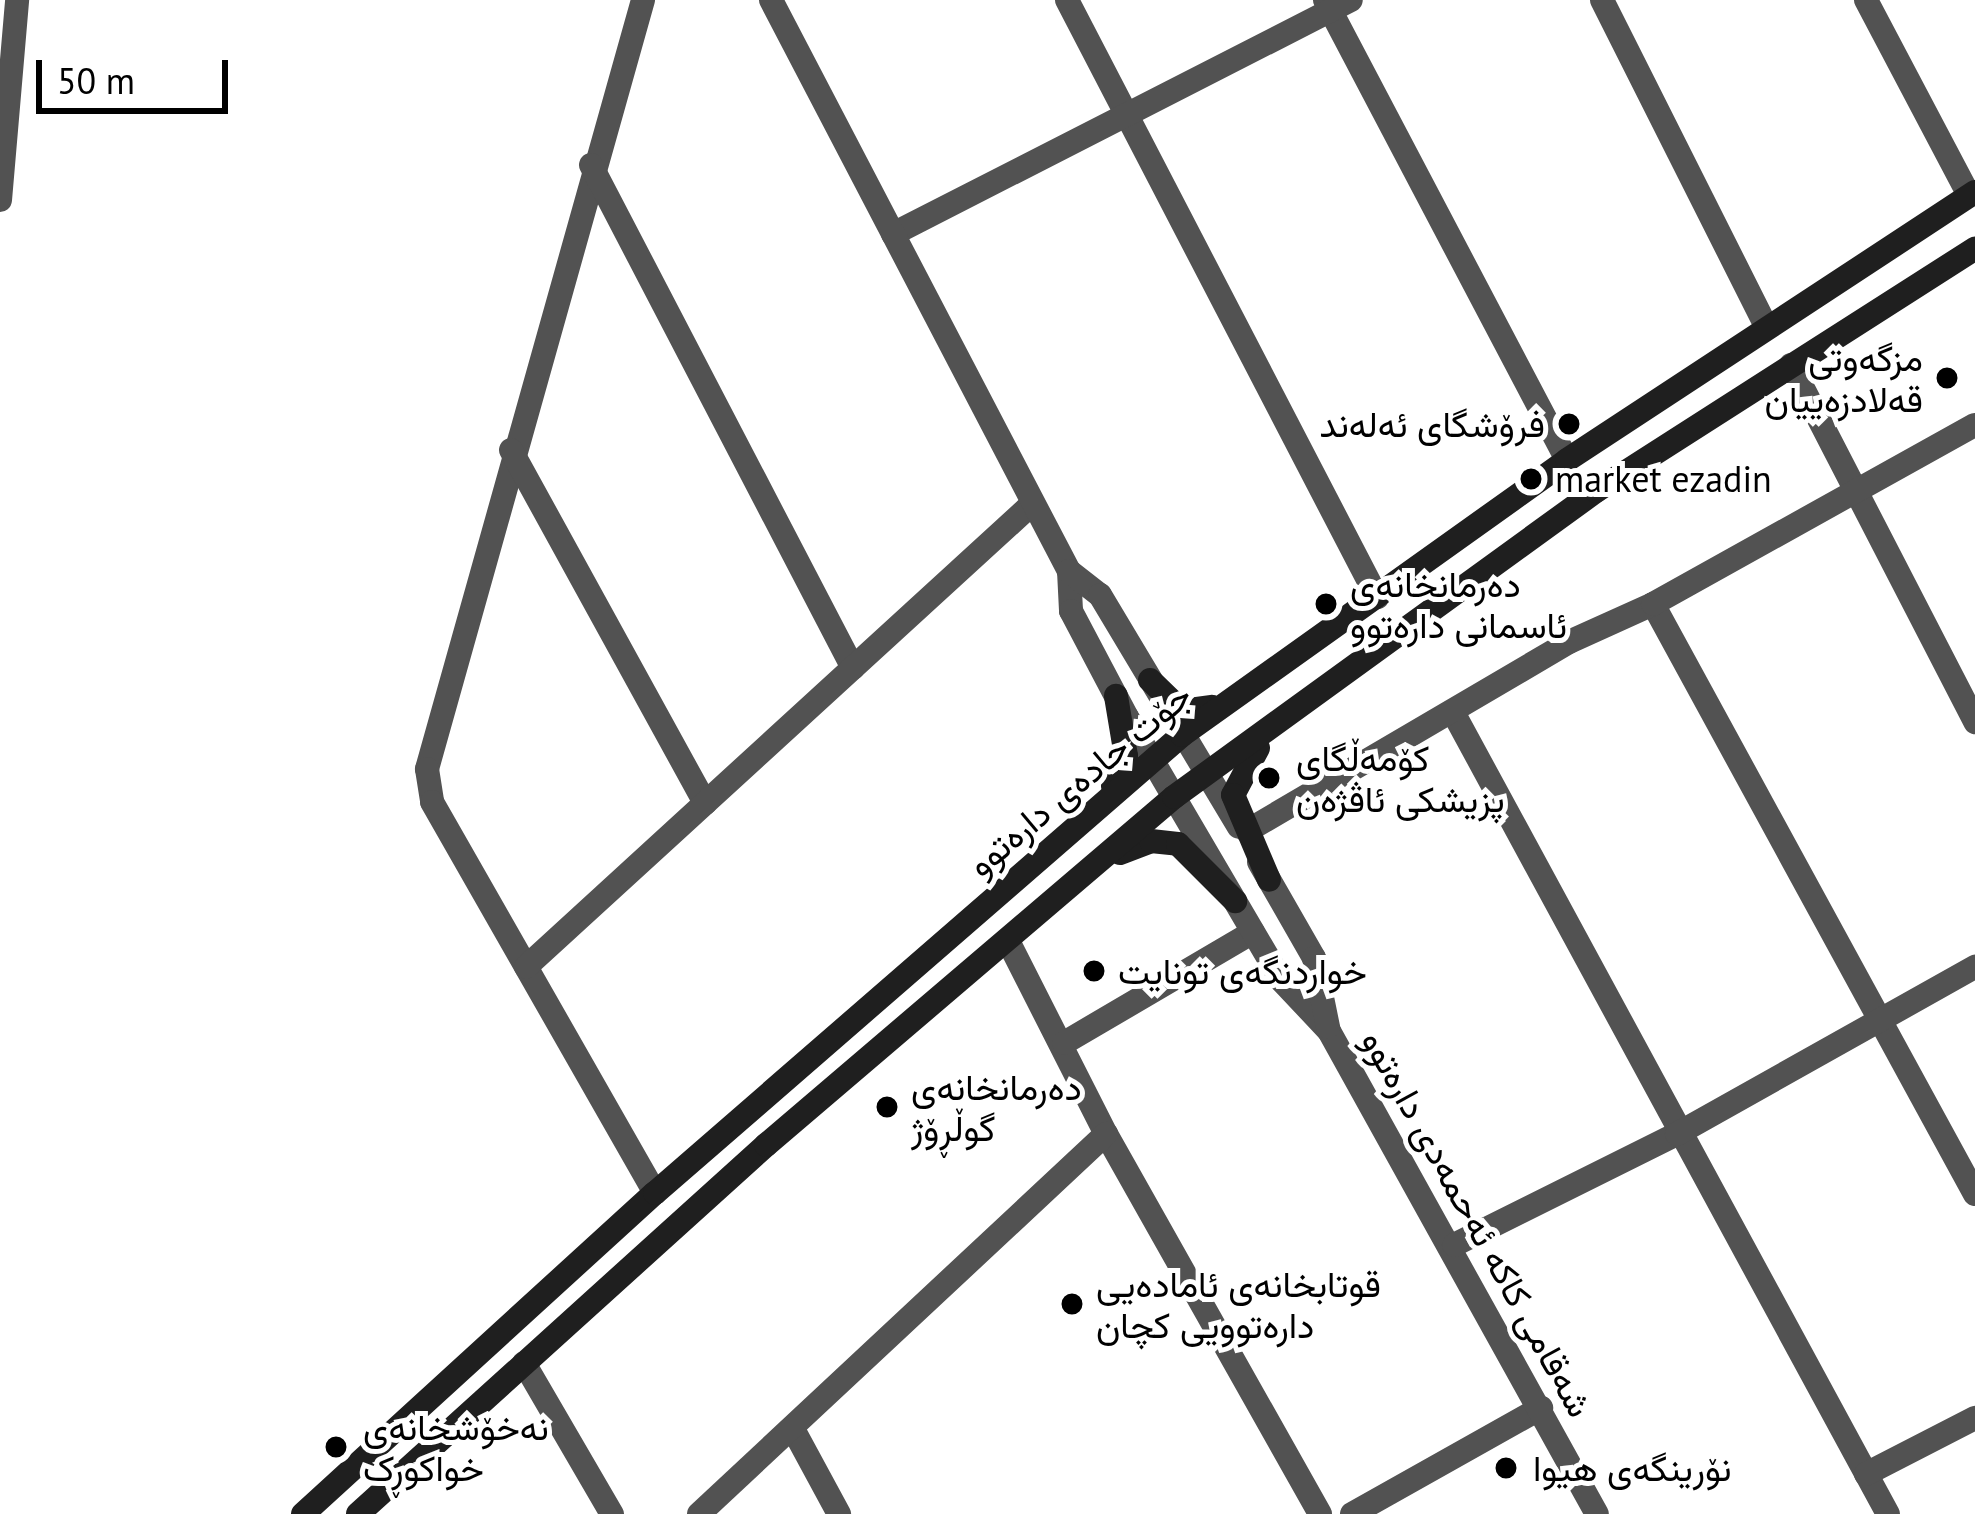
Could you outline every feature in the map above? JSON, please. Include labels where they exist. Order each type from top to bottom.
[{"type":"main road","name":"جۆت جادەی دارەتوو","points":[[303,1514],[656,1193],[1182,735],[1567,460],[1972,194]]},
{"type":"main road","name":"جۆت جادەی دارەتوو","points":[[366,1511],[524,1363],[1174,797],[1596,491],[1975,249]]},
{"type":"main road","points":[[1150,680],[1194,714],[1251,684]]},
{"type":"main road","points":[[1057,843],[1123,772],[1115,696]]},
{"type":"main road","points":[[1268,880],[1234,801],[1237,775],[1313,697]]},
{"type":"main road","points":[[1087,873],[1140,843],[1169,841],[1195,856],[1235,901]]},
{"type":"street","points":[[0,200],[16,0]]},
{"type":"street","points":[[644,0],[591,165],[428,769],[432,802],[656,1193]]},
{"type":"street","points":[[771,0],[1069,571]]},
{"type":"street","points":[[1067,0],[1377,597]]},
{"type":"street","points":[[1602,0],[1766,326]]},
{"type":"street","points":[[1866,0],[1972,194]]},
{"type":"street","points":[[893,234],[1126,118],[1335,4],[1567,460]]},
{"type":"street","points":[[591,165],[853,668]]},
{"type":"street","points":[[1791,365],[1852,491],[1968,694],[1975,722]]},
{"type":"street","points":[[1247,831],[1454,714],[1569,642],[1653,604],[1975,425]]},
{"type":"street","points":[[511,450],[705,803]]},
{"type":"street","points":[[526,967],[1034,503]]},
{"type":"street","name":"شەقامی کاکە ئەحمەدی دارەتوو","points":[[1069,571],[1100,595],[1314,958],[1329,1031]]},
{"type":"street","name":"شەقامی کاکە ئەحمەدی دارەتوو","points":[[1069,571],[1071,610],[1115,696],[1281,980],[1329,1031],[1454,1245],[1598,1514]]},
{"type":"street","points":[[1653,604],[1975,1194]]},
{"type":"street","points":[[1454,714],[1676,1134],[1888,1514]]},
{"type":"street","points":[[1064,1043],[1253,932]]},
{"type":"street","points":[[1008,941],[1064,1043],[1106,1134],[1320,1514]]},
{"type":"street","points":[[1454,1245],[1676,1134],[1876,1016],[1975,967]]},
{"type":"street","points":[[699,1514],[1106,1134]]},
{"type":"street","points":[[524,1363],[612,1514]]},
{"type":"street","points":[[1352,1514],[1541,1408]]},
{"type":"street","points":[[1866,1474],[1975,1418]]},
{"type":"street","points":[[793,1429],[839,1514]]},
{"type":"place","name":"مزگەوتی قەلادزەییان","points":[[1947,378]]},
{"type":"place","name":"فرۆشگای ئەلەند","points":[[1569,424]]},
{"type":"place","name":"market ezadin","points":[[1531,479]]},
{"type":"place","name":"دەرمانخانەی ئاسمانی دارەتوو","points":[[1326,604]]},
{"type":"place","name":"کۆمەڵگای پزیشکی ئاڤژەن","points":[[1269,778]]},
{"type":"place","name":"خواردنگەی تونایت","points":[[1094,971]]},
{"type":"place","name":"دەرمانخانەی گوڵڕۆژ","points":[[887,1107]]},
{"type":"place","name":"قوتابخانەی ئامادەیی دارەتوویی کچان","points":[[1072,1304]]},
{"type":"place","name":"نەخۆشخانەی خواکوڕک","points":[[336,1447]]},
{"type":"place","name":"نۆرینگەی هیوا","points":[[1506,1468]]}]
